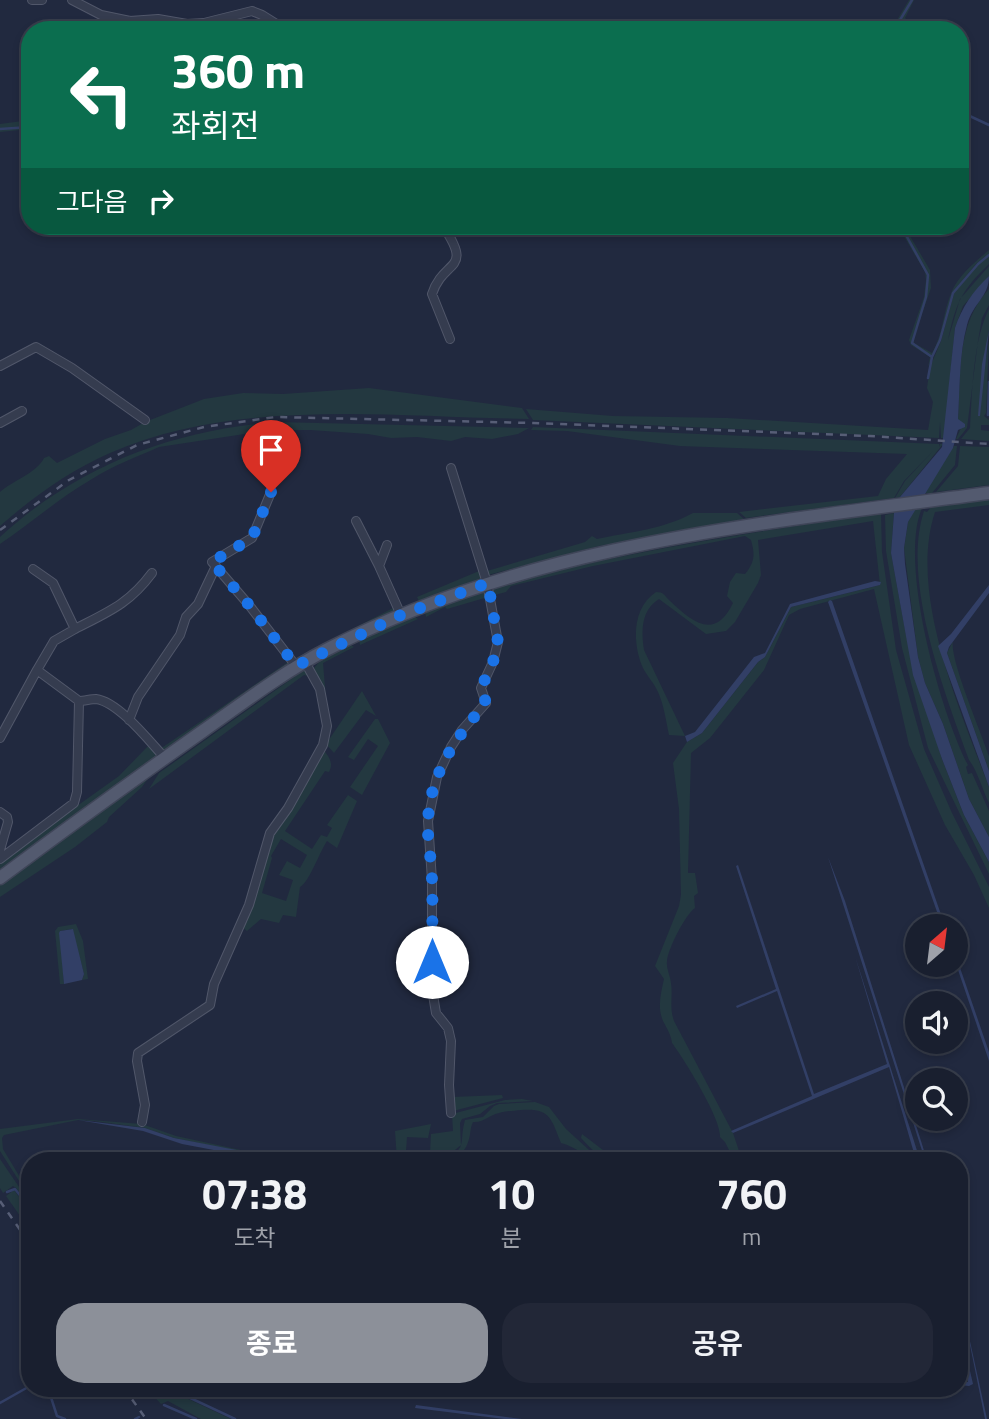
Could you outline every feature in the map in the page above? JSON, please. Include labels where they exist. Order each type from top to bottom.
[{"type":"main road","points":[[0,877],[301,664],[401,615],[488,583],[591,556],[783,520],[989,493]]},
{"type":"street","points":[[32,0],[42,0]]},
{"type":"street","points":[[72,0],[101,15],[130,21],[170,21]]},
{"type":"street","points":[[212,21],[251,11],[272,21]]},
{"type":"street","points":[[449,235],[458,252],[455,263],[438,280],[432,294],[450,340]]},
{"type":"street","points":[[0,366],[36,347],[72,368],[145,420]]},
{"type":"street","points":[[0,423],[22,411]]},
{"type":"street","points":[[451,468],[488,583],[498,642],[493,662],[481,688],[486,703],[451,747],[437,777],[428,821],[432,880],[432,989],[436,1013],[448,1028],[452,1113]]},
{"type":"street","points":[[142,1122],[145,1104],[137,1061],[138,1052],[210,1005],[214,984],[249,905],[270,833],[288,808],[323,746],[327,726],[320,690],[301,664],[212,562],[252,538],[271,492]]},
{"type":"street","points":[[356,521],[401,615]]},
{"type":"street","points":[[379,566],[387,545]]},
{"type":"street","points":[[129,720],[138,697],[180,635],[186,617],[198,604],[216,566]]},
{"type":"street","points":[[33,569],[53,583],[75,629]]},
{"type":"street","points":[[0,738],[54,641],[126,602],[138,592],[152,573]]},
{"type":"street","points":[[37,670],[79,701],[97,699],[129,720],[165,758]]},
{"type":"street","points":[[0,859],[74,803],[77,792],[79,701]]},
{"type":"street","points":[[0,812],[7,817],[8,822],[0,850]]},
{"type":"shaded area","points":[[909,0],[914,0],[905,18],[908,21],[896,21]]},
{"type":"shaded area","points":[[21,121],[21,130],[0,132],[0,124]]},
{"type":"shaded area","points":[[903,235],[909,235],[930,270],[931,288],[913,339],[914,343],[932,353],[949,299],[955,285],[989,250],[989,254],[977,263],[952,293],[939,341],[928,367],[930,357],[911,345],[909,340],[924,297],[925,272]]},
{"type":"shaded area","points":[[989,256],[989,264],[962,297],[989,266],[989,276],[963,306],[955,328],[944,438],[941,438],[940,422],[939,438],[533,420],[526,409],[613,416],[727,418],[928,430],[933,402],[927,388],[930,367],[941,341],[954,293],[978,264]]},
{"type":"shaded area","points":[[989,289],[989,305],[982,318],[978,341],[967,428],[956,439],[961,428],[958,419],[959,385],[965,334],[978,303]]},
{"type":"shaded area","points":[[989,309],[983,374],[989,341],[984,416],[989,420],[989,425],[981,425],[981,430],[989,431],[989,441],[961,439],[970,428],[976,351]]},
{"type":"shaded area","points":[[369,388],[522,408],[529,419],[316,414],[210,424],[159,435],[95,460],[52,485],[0,526],[0,492],[49,456],[57,463],[105,439],[204,399],[243,393],[283,394]]},
{"type":"shaded area","points":[[276,422],[529,428],[518,434],[492,439],[465,437],[451,441],[310,430],[271,430],[159,447],[80,486],[0,544],[0,537],[61,490],[128,456],[200,433]]},
{"type":"shaded area","points":[[533,427],[939,444],[939,447],[943,444],[900,497],[895,498],[905,481],[934,450],[904,481],[894,498],[746,518],[739,512],[878,496],[886,479],[907,454],[680,446],[567,431],[531,430]]},
{"type":"shaded area","points":[[954,446],[957,446],[955,465],[932,493],[924,493]]},
{"type":"shaded area","points":[[960,446],[989,447],[989,485],[936,492],[958,466]]},
{"type":"shaded area","points":[[989,498],[989,505],[935,512],[928,544],[928,578],[941,651],[989,787],[989,803],[969,760],[929,637],[918,570],[918,539],[924,511],[927,512],[932,506]]},
{"type":"shaded area","points":[[922,508],[916,533],[915,564],[926,638],[946,711],[968,765],[968,774],[972,773],[989,811],[989,837],[969,799],[943,724],[925,683],[918,657],[904,548],[908,522],[914,509]]},
{"type":"shaded area","points":[[693,513],[737,513],[744,519],[599,546],[488,575],[487,571],[585,542],[592,536],[597,539],[646,529]]},
{"type":"shaded area","points":[[881,513],[882,552],[896,650],[924,749],[989,887],[989,908],[974,875],[945,825],[909,745],[874,589],[800,609],[789,615],[764,670],[710,738],[691,753],[688,873],[695,873],[698,893],[694,896],[695,908],[678,933],[667,961],[674,1021],[733,1133],[739,1152],[730,1152],[720,1137],[715,1117],[672,1043],[660,1010],[664,979],[655,966],[681,895],[679,809],[673,763],[687,742],[702,733],[758,662],[765,657],[791,607],[880,585],[873,521],[758,540],[761,575],[735,622],[726,631],[706,634],[659,599],[653,604],[644,622],[644,650],[685,736],[669,735],[660,697],[639,658],[636,637],[638,616],[648,599],[659,592],[695,621],[711,625],[719,622],[733,603],[727,596],[730,582],[736,573],[745,574],[752,562],[751,540],[745,536],[593,566],[511,586],[506,592],[491,596],[490,589],[587,564],[733,536]]},
{"type":"shaded area","points":[[894,513],[891,553],[906,635],[942,759],[964,815],[989,862],[989,874],[928,748],[902,648],[886,551],[885,515]]},
{"type":"shaded area","points":[[479,571],[482,578],[419,601],[417,597]]},
{"type":"shaded area","points":[[487,590],[488,597],[447,609],[445,607],[426,617],[425,611]]},
{"type":"shaded area","points":[[395,607],[396,610],[295,661],[294,659]]},
{"type":"shaded area","points":[[412,615],[418,619],[360,645],[359,640]]},
{"type":"shaded area","points":[[953,641],[961,679],[989,756],[989,771],[947,653]]},
{"type":"shaded area","points":[[351,645],[354,647],[323,663],[327,711],[314,668],[320,661]]},
{"type":"shaded area","points":[[288,662],[290,665],[162,752],[160,749]]},
{"type":"shaded area","points":[[304,670],[308,672],[317,693],[308,676],[304,675],[149,789],[159,773]]},
{"type":"shaded area","points":[[362,691],[376,716],[366,710],[334,753],[326,744]]},
{"type":"shaded area","points":[[375,719],[378,719],[390,743],[362,795],[350,787],[378,746],[368,739],[354,760],[348,757]]},
{"type":"shaded area","points":[[149,745],[159,755],[0,869],[0,861],[119,776]]},
{"type":"shaded area","points":[[323,749],[331,763],[329,772],[325,771],[285,831],[312,849],[321,835],[327,837],[332,828],[327,825],[348,795],[357,801],[337,848],[327,841],[311,874],[300,887],[296,917],[283,915],[279,923],[261,919],[247,931],[242,927],[271,834]],"holes":[[[281,839],[307,855],[300,868],[287,861],[279,875],[293,880],[286,901],[262,893],[271,856]]]},
{"type":"shaded area","points":[[149,777],[107,822],[75,847],[0,897],[0,884]]},
{"type":"shaded area","points":[[76,924],[83,941],[88,979],[82,980],[84,974],[72,929],[60,931],[64,984],[60,984],[55,931],[58,927]]},
{"type":"shaded area","points":[[502,1095],[503,1098],[453,1111],[452,1097]]},
{"type":"shaded area","points":[[505,1100],[533,1101],[497,1103],[480,1114],[462,1119],[461,1145],[452,1152],[430,1152],[431,1134],[453,1131],[452,1114]]},
{"type":"shaded area","points":[[535,1102],[549,1107],[566,1129],[591,1152],[582,1152],[561,1143],[552,1121],[544,1113],[521,1110],[501,1112],[473,1122],[463,1152],[456,1152],[461,1145],[465,1120],[483,1117],[499,1104]]},
{"type":"shaded area","points":[[78,1119],[142,1124],[176,1136],[250,1152],[174,1138],[145,1128],[78,1120],[4,1135],[3,1149],[21,1179],[21,1184],[0,1151],[0,1129]]},
{"type":"shaded area","points":[[431,1124],[428,1138],[407,1137],[406,1151],[418,1152],[396,1152],[395,1131]]},
{"type":"shaded area","points":[[582,1134],[606,1152],[596,1152],[581,1138]]},
{"type":"shaded area","points":[[0,1159],[21,1190],[21,1194],[13,1186],[3,1193],[0,1188]]},
{"type":"shaded area","points":[[14,1190],[21,1199],[21,1217],[6,1196]]},
{"type":"shaded area","points":[[154,1397],[184,1397],[231,1419],[201,1419],[168,1401],[161,1404]]},
{"type":"water","points":[[989,276],[986,289],[967,325],[962,348],[958,419],[965,427],[958,430],[953,448],[908,522],[904,548],[918,657],[925,683],[943,724],[969,799],[989,837],[989,862],[964,815],[913,675],[891,553],[894,513],[900,497],[942,447],[955,328],[969,300]]},
{"type":"water","points":[[989,330],[980,416],[978,416],[982,364]]},
{"type":"water","points":[[875,581],[881,582],[880,585],[791,607],[765,657],[758,662],[702,733],[687,742],[685,736],[695,732],[754,657],[765,653],[790,604]]},
{"type":"water","points":[[989,585],[989,593],[947,653],[989,771],[989,787],[938,646],[951,634]]},
{"type":"water","points":[[832,601],[941,914],[938,914],[828,602]]},
{"type":"water","points":[[828,857],[845,901],[905,1091],[905,1098]]},
{"type":"water","points":[[738,865],[814,1094],[887,1064],[855,956],[905,1113],[905,1122],[889,1067],[733,1133],[731,1131],[812,1096],[777,991],[737,1008],[736,1006],[776,989],[736,866]]},
{"type":"water","points":[[73,929],[84,974],[82,980],[64,984],[59,933]]},
{"type":"water","points":[[960,977],[963,977],[989,1052],[989,1061],[968,999],[968,991],[965,991]]},
{"type":"water","points":[[78,1120],[145,1128],[174,1138],[247,1152],[224,1152],[182,1144],[143,1131]]},
{"type":"water","points":[[908,1131],[911,1131],[917,1152],[914,1152]]},
{"type":"water","points":[[916,1131],[918,1131],[922,1152]]},
{"type":"water","points":[[968,1332],[987,1419],[968,1335]]},
{"type":"water","points":[[968,1362],[973,1384],[968,1386]]},
{"type":"water","points":[[416,1405],[522,1419],[415,1408]]},
{"type":"waterway","points":[[899,21],[912,0]]},
{"type":"waterway","points":[[969,116],[989,125]]},
{"type":"waterway","points":[[0,129],[21,128]]},
{"type":"waterway","points":[[906,235],[928,275],[926,297],[912,343],[932,357]]},
{"type":"waterway","points":[[928,378],[953,293],[989,255]]},
{"type":"waterway","points":[[988,415],[989,382]]},
{"type":"waterway","points":[[7,1192],[15,1189],[21,1197]]},
{"type":"waterway","points":[[0,1403],[21,1391]]},
{"type":"waterway","points":[[51,1397],[57,1416],[65,1419]]},
{"type":"waterway","points":[[188,1397],[235,1419]]},
{"type":"waterway","points":[[164,1405],[196,1419]]},
{"type":"waterway","points":[[135,1419],[139,1417]]},
{"type":"railway","points":[[0,530],[69,480],[137,445],[204,427],[276,417],[533,423],[870,436],[989,444]]},
{"type":"railway","points":[[0,1201],[21,1231]]},
{"type":"railway","points":[[130,1397],[146,1419]]},
{"type":"route","points":[[271,492],[252,538],[212,562],[296,666],[401,615],[488,583],[498,642],[493,662],[481,688],[486,703],[451,747],[437,777],[428,821],[432,880],[432,962]]}]
